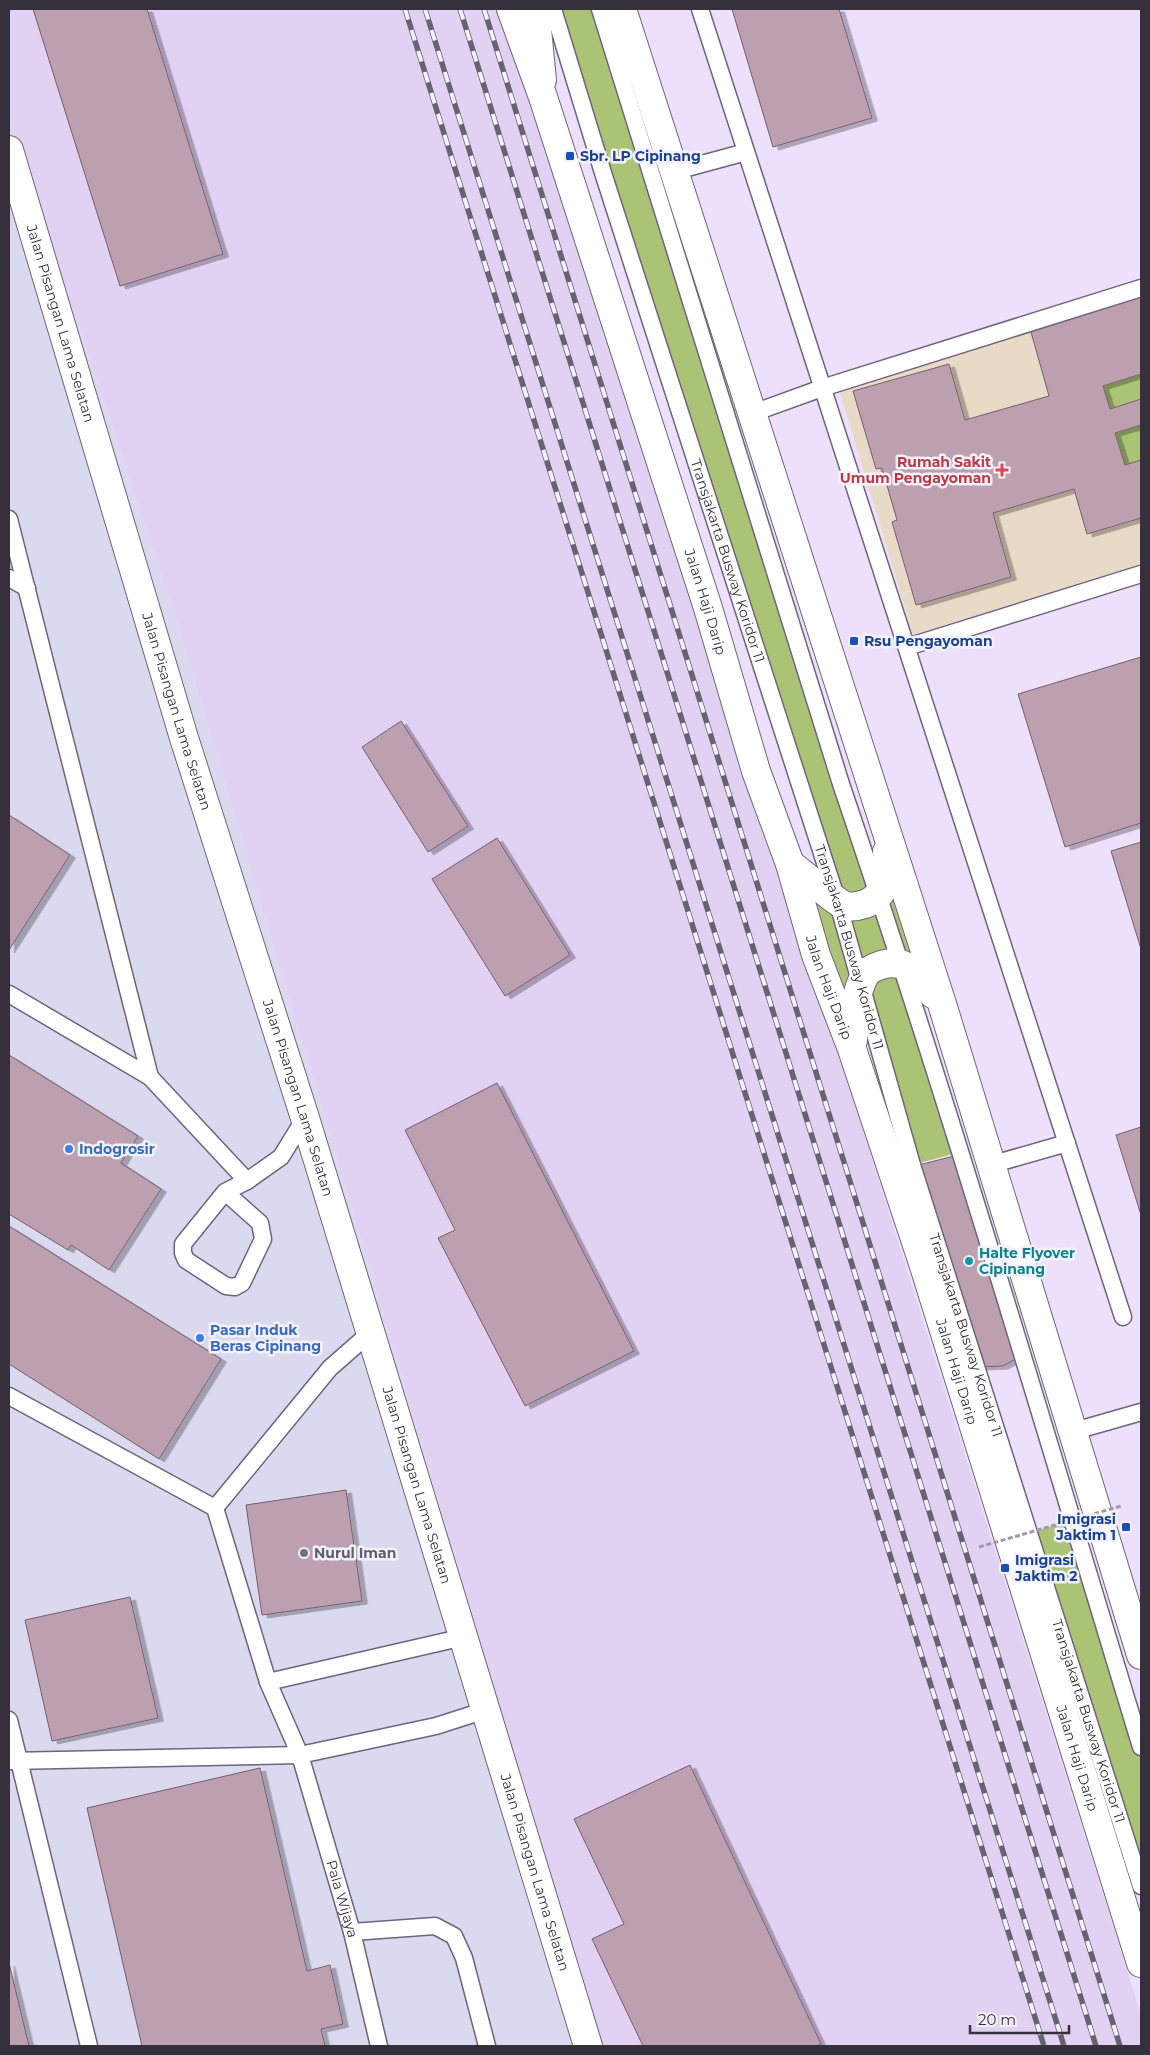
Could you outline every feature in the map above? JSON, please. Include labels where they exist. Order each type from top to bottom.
[{"type":"main road","points":[[511,9],[543,97]]},
{"type":"main road","name":"Jalan Haji Darip","points":[[535,9],[543,97],[708,608],[756,771],[790,864],[816,955],[852,1049],[924,1266],[1141,1963]]},
{"type":"main road","points":[[622,9],[676,171],[943,1008],[1072,1432],[1133,1600],[1141,1655]]},
{"type":"main road","name":"Jalan Pisangan Lama Selatan","points":[[9,150],[184,738],[305,1118],[588,2046]]},
{"type":"main road","points":[[790,864],[845,906],[857,906],[869,902],[879,894],[886,883],[888,871],[886,830]]},
{"type":"main road","points":[[852,1049],[856,998],[865,975],[875,967],[887,963],[911,968],[920,976],[943,1008]]},
{"type":"lane","name":"Transjakarta Busway Koridor 11","points":[[553,9],[604,176],[837,900],[912,1165],[1141,1886]]},
{"type":"lane","points":[[600,9],[841,784],[879,894],[899,964],[1022,1350],[1141,1747]]},
{"type":"lane","points":[[700,9],[1123,1316]]},
{"type":"lane","points":[[676,171],[746,152]]},
{"type":"lane","points":[[753,412],[822,388],[1141,288]]},
{"type":"lane","points":[[9,519],[150,1077]]},
{"type":"lane","points":[[906,647],[1141,574]]},
{"type":"lane","points":[[9,578],[27,588]]},
{"type":"lane","points":[[9,994],[150,1077],[247,1180]]},
{"type":"lane","points":[[225,1192],[260,1223],[263,1239],[242,1283],[235,1287],[226,1286],[186,1260],[183,1253],[183,1244],[225,1192],[282,1157],[305,1118]]},
{"type":"lane","points":[[990,1165],[1067,1143]]},
{"type":"lane","points":[[9,1396],[215,1508],[330,1368],[371,1332]]},
{"type":"lane","points":[[1072,1432],[1141,1412]]},
{"type":"lane","name":"Pala Wijaya","points":[[215,1508],[268,1682],[300,1755],[352,1932],[379,2046]]},
{"type":"lane","points":[[268,1682],[464,1637]]},
{"type":"lane","points":[[14,1760],[300,1755],[436,1726],[486,1710]]},
{"type":"lane","points":[[9,1720],[14,1760],[89,2046]]},
{"type":"lane","points":[[352,1932],[436,1926],[454,1936],[464,1958],[487,2046]]},
{"type":"path","points":[[979,1547],[1121,1506]]},
{"type":"shaded area","points":[[9,9],[511,9],[1141,2015],[1141,2046],[601,2046],[179,629],[9,116]]},
{"type":"shaded area","name":"Pasar Induk Beras Cipinang","points":[[9,116],[179,629],[601,2046],[9,2046]]},
{"type":"shaded area","name":"Rumah Sakit Umum Pengayoman","points":[[1141,281],[1141,564],[913,635],[835,376]]},
{"type":"green space","points":[[553,9],[600,9],[867,859],[888,871],[943,1007],[911,968],[960,1152],[912,1165],[863,986],[852,1049],[790,864],[828,892]]},
{"type":"green space","points":[[1141,374],[1141,399],[1110,409],[1103,386]]},
{"type":"green space","points":[[1141,425],[1141,460],[1125,465],[1115,433]]},
{"type":"green space","points":[[1073,1521],[1141,1745],[1141,1886],[1030,1532]]},
{"type":"building","points":[[33,9],[147,9],[223,254],[120,286]]},
{"type":"building","points":[[732,9],[839,9],[872,118],[773,147]]},
{"type":"building","name":"Rumah Sakit Umum Pengayoman","points":[[1141,293],[1141,374],[1103,386],[1110,409],[1141,399],[1141,425],[1115,433],[1125,465],[1141,460],[1141,518],[1087,534],[1074,489],[993,513],[1011,577],[916,605],[892,522],[897,520],[882,468],[876,469],[853,391],[949,364],[965,420],[1049,396],[1029,325]]},
{"type":"building","points":[[1141,657],[1141,823],[1065,847],[1018,694]]},
{"type":"building","points":[[401,721],[468,826],[428,852],[362,747]]},
{"type":"building","points":[[9,815],[70,855],[9,950]]},
{"type":"building","points":[[497,838],[570,955],[505,996],[432,879]]},
{"type":"building","points":[[1141,842],[1141,949],[1111,851]]},
{"type":"building","name":"Indogrosir","points":[[9,1055],[138,1136],[121,1163],[161,1189],[109,1270],[71,1245],[68,1250],[9,1214]]},
{"type":"building","points":[[497,1083],[634,1351],[525,1406],[438,1238],[455,1230],[405,1130]]},
{"type":"building","points":[[1141,1127],[1141,1215],[1116,1135]]},
{"type":"building","name":"Halte Flyover Cipinang","points":[[958,1155],[1021,1356],[1003,1366],[980,1367],[915,1166]]},
{"type":"building","points":[[9,1226],[221,1359],[159,1459],[9,1364]]},
{"type":"building","name":"Nurul Iman","points":[[346,1490],[362,1601],[262,1615],[246,1505]]},
{"type":"building","points":[[130,1597],[158,1718],[52,1741],[25,1620]]},
{"type":"building","points":[[690,1765],[821,2044],[816,2046],[643,2046],[592,1939],[624,1924],[574,1819]]},
{"type":"building","points":[[260,1768],[307,1971],[330,1965],[343,2024],[321,2029],[325,2046],[142,2046],[87,1808]]},
{"type":"building","points":[[9,1963],[29,2046],[9,2046]]},
{"type":"railway","points":[[405,9],[1044,2046]]},
{"type":"railway","points":[[425,9],[1064,2046]]},
{"type":"railway","points":[[460,9],[1096,2046]]},
{"type":"railway","points":[[484,9],[1120,2046]]},
{"type":"place","name":"Sbr. LP Cipinang","points":[[570,156]]},
{"type":"place","name":"Rumah Sakit Umum Pengayoman","points":[[1002,470]]},
{"type":"place","name":"Rsu Pengayoman","points":[[854,641]]},
{"type":"place","name":"Indogrosir","points":[[69,1149]]},
{"type":"place","name":"Halte Flyover Cipinang","points":[[969,1261]]},
{"type":"place","name":"Pasar Induk Beras Cipinang","points":[[200,1338]]},
{"type":"place","name":"Imigrasi Jaktim 1","points":[[1126,1527]]},
{"type":"place","name":"Nurul Iman","points":[[304,1553]]},
{"type":"place","name":"Imigrasi Jaktim 2","points":[[1005,1568]]}]
